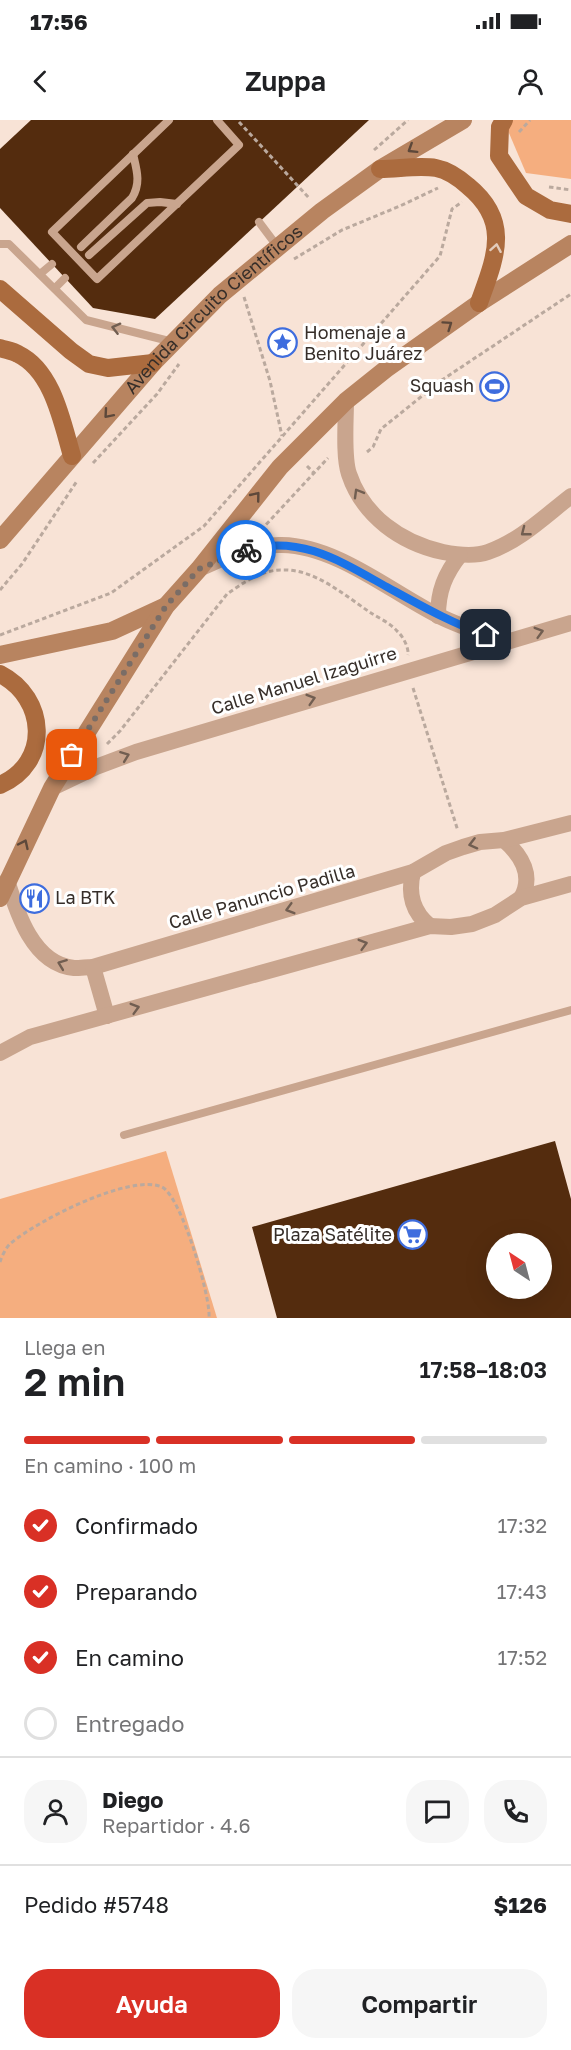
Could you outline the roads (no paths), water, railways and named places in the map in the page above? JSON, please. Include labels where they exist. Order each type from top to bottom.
[{"type":"main road","name":"Avenida Circuito Científicos","points":[[0,540],[153,363],[220,295],[244,285],[277,246],[380,169],[463,120]]},
{"type":"main road","points":[[504,120],[500,127],[499,156],[526,196],[550,210],[571,214]]},
{"type":"main road","points":[[380,169],[437,168],[459,178],[476,192],[494,218],[498,240],[479,303]]},
{"type":"main road","points":[[0,898],[52,788],[166,606],[293,453],[346,401],[386,369],[479,303],[571,244]]},
{"type":"main road","points":[[0,289],[89,364],[108,368],[153,363]]},
{"type":"main road","points":[[0,348],[19,354],[43,375],[57,404],[72,456]]},
{"type":"main road","points":[[0,655],[112,631],[166,606]]},
{"type":"main road","points":[[0,674],[20,688],[31,704],[37,722],[33,756],[26,768],[11,780],[0,785]]},
{"type":"street","points":[[346,401],[348,472],[358,495],[373,514],[410,541],[460,555],[486,553],[511,543],[571,495]]},
{"type":"street","points":[[199,569],[256,547],[283,545],[308,549],[334,557],[465,628],[507,642]]},
{"type":"street","points":[[438,615],[438,598],[442,584],[449,569],[460,555]]},
{"type":"street","name":"Calle Manuel Izaguirre","points":[[52,788],[96,767],[136,752],[571,623]]},
{"type":"street","name":"Calle Panuncio Padilla","points":[[7,880],[17,914],[41,949],[54,962],[73,968],[93,967],[413,872],[446,853],[463,847],[480,842],[504,840],[571,823]]},
{"type":"street","points":[[504,840],[517,853],[526,872],[528,883],[521,898]]},
{"type":"street","points":[[413,872],[410,884],[412,901],[417,914],[430,926]]},
{"type":"street","points":[[0,1053],[30,1037],[430,926],[451,927],[472,924],[495,915],[521,898],[571,884]]},
{"type":"street","points":[[93,967],[107,1016]]},
{"type":"lane","points":[[169,120],[52,232],[97,279],[239,145],[217,120]]},
{"type":"lane","points":[[81,247],[132,198],[137,190],[139,178],[133,154]]},
{"type":"lane","points":[[89,255],[147,203],[160,201],[177,204]]},
{"type":"lane","points":[[259,222],[277,246]]},
{"type":"lane","points":[[0,244],[9,244],[86,320],[173,342]]},
{"type":"lane","points":[[40,274],[52,264]]},
{"type":"lane","points":[[55,288],[65,278]]},
{"type":"lane","points":[[124,1135],[571,1010]]},
{"type":"place","name":"Homenaje a Benito Juárez","points":[[283,343]]},
{"type":"place","name":"Squash","points":[[495,386]]},
{"type":"place","name":"La BTK","points":[[34,898]]},
{"type":"place","name":"Plaza Satélite","points":[[413,1235]]}]
